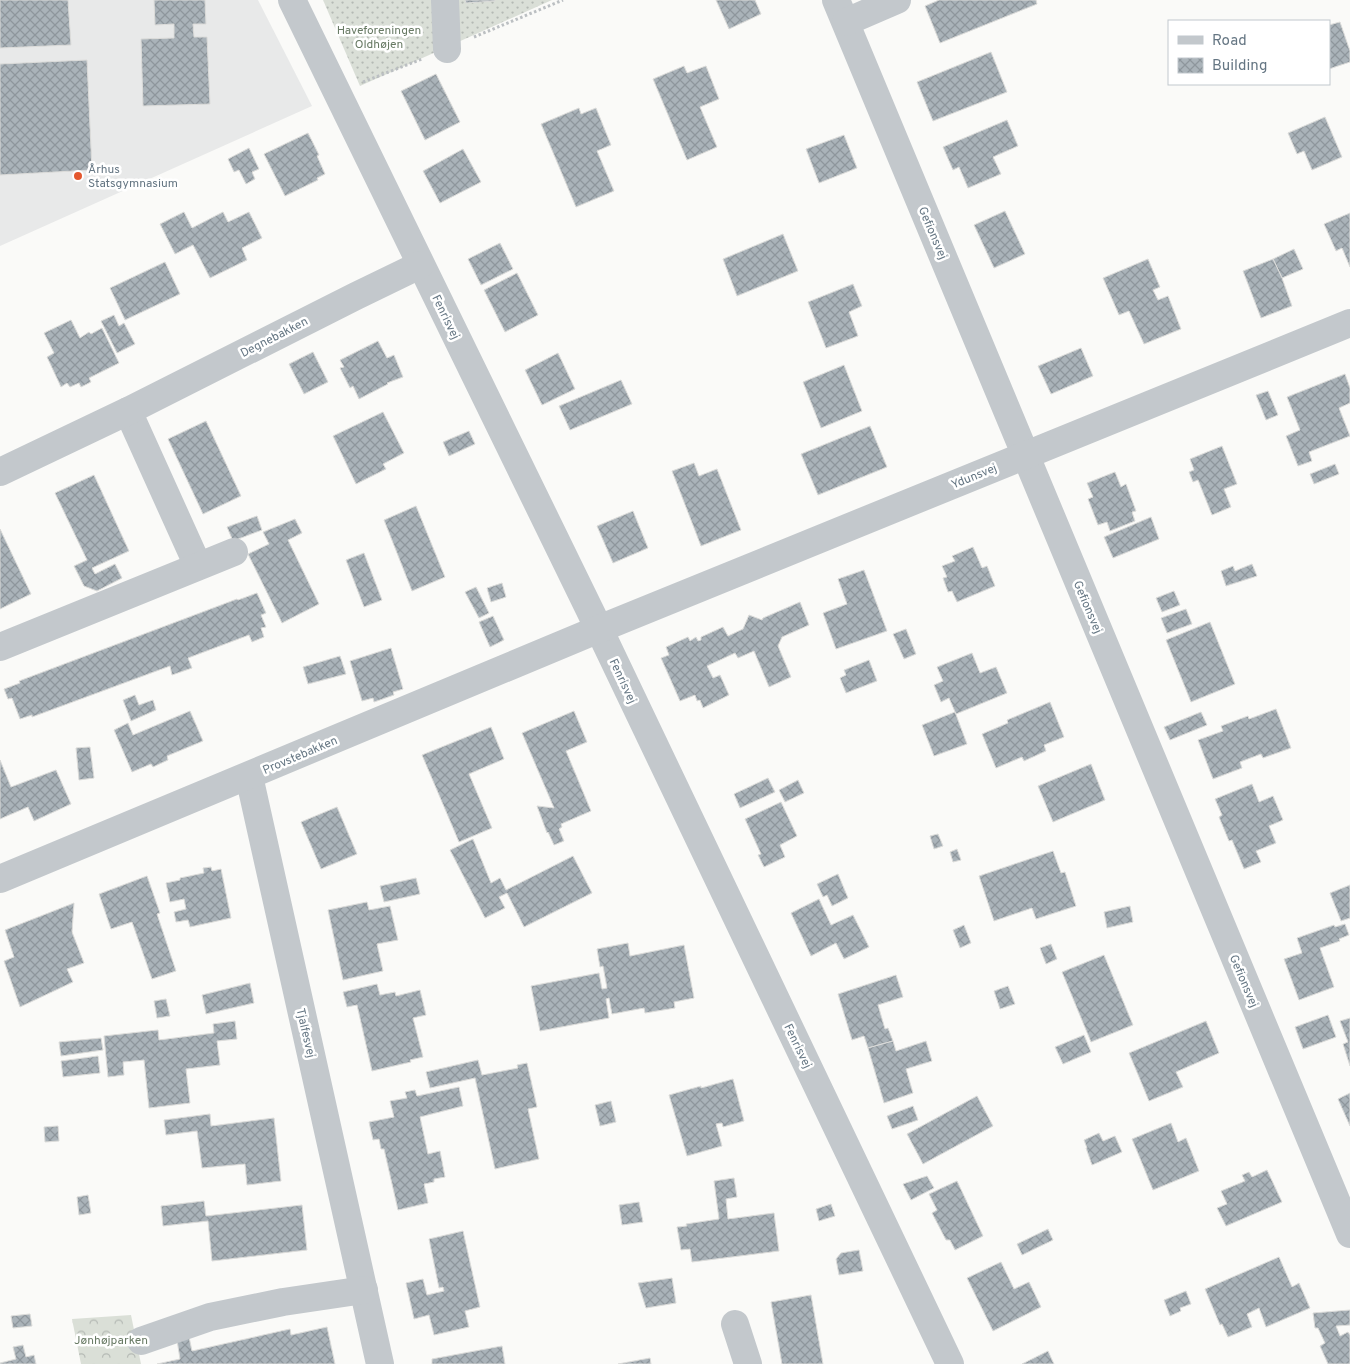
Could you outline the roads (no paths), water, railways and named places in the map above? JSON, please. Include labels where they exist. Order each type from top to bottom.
[{"type":"street","name":"Fenrisvej","points":[[292,0],[599,629],[950,1364]]},
{"type":"street","points":[[445,0],[447,49]]},
{"type":"street","points":[[841,11],[896,0]]},
{"type":"street","name":"Gefionsvej","points":[[841,11],[1025,455],[1347,1220]]},
{"type":"street","name":"Degnebakken","points":[[0,472],[420,265]]},
{"type":"street","name":"Ydunsvej","points":[[599,629],[1350,323]]},
{"type":"street","points":[[128,410],[198,566]]},
{"type":"street","points":[[0,647],[234,552]]},
{"type":"street","name":"Provstebakken","points":[[0,879],[599,629]]},
{"type":"street","name":"Tjalfesvej","points":[[249,776],[380,1364]]},
{"type":"street","points":[[141,1342],[210,1317],[283,1302],[364,1290]]},
{"type":"street","points":[[735,1324],[748,1364]]},
{"type":"place","name":"Århus Statsgymnasium","points":[[78,176]]},
{"type":"park label","name":"Haveforeningen Oldhøjen","points":[[379,37]]},
{"type":"park label","name":"Jønhøjparken","points":[[111,1340]]}]
